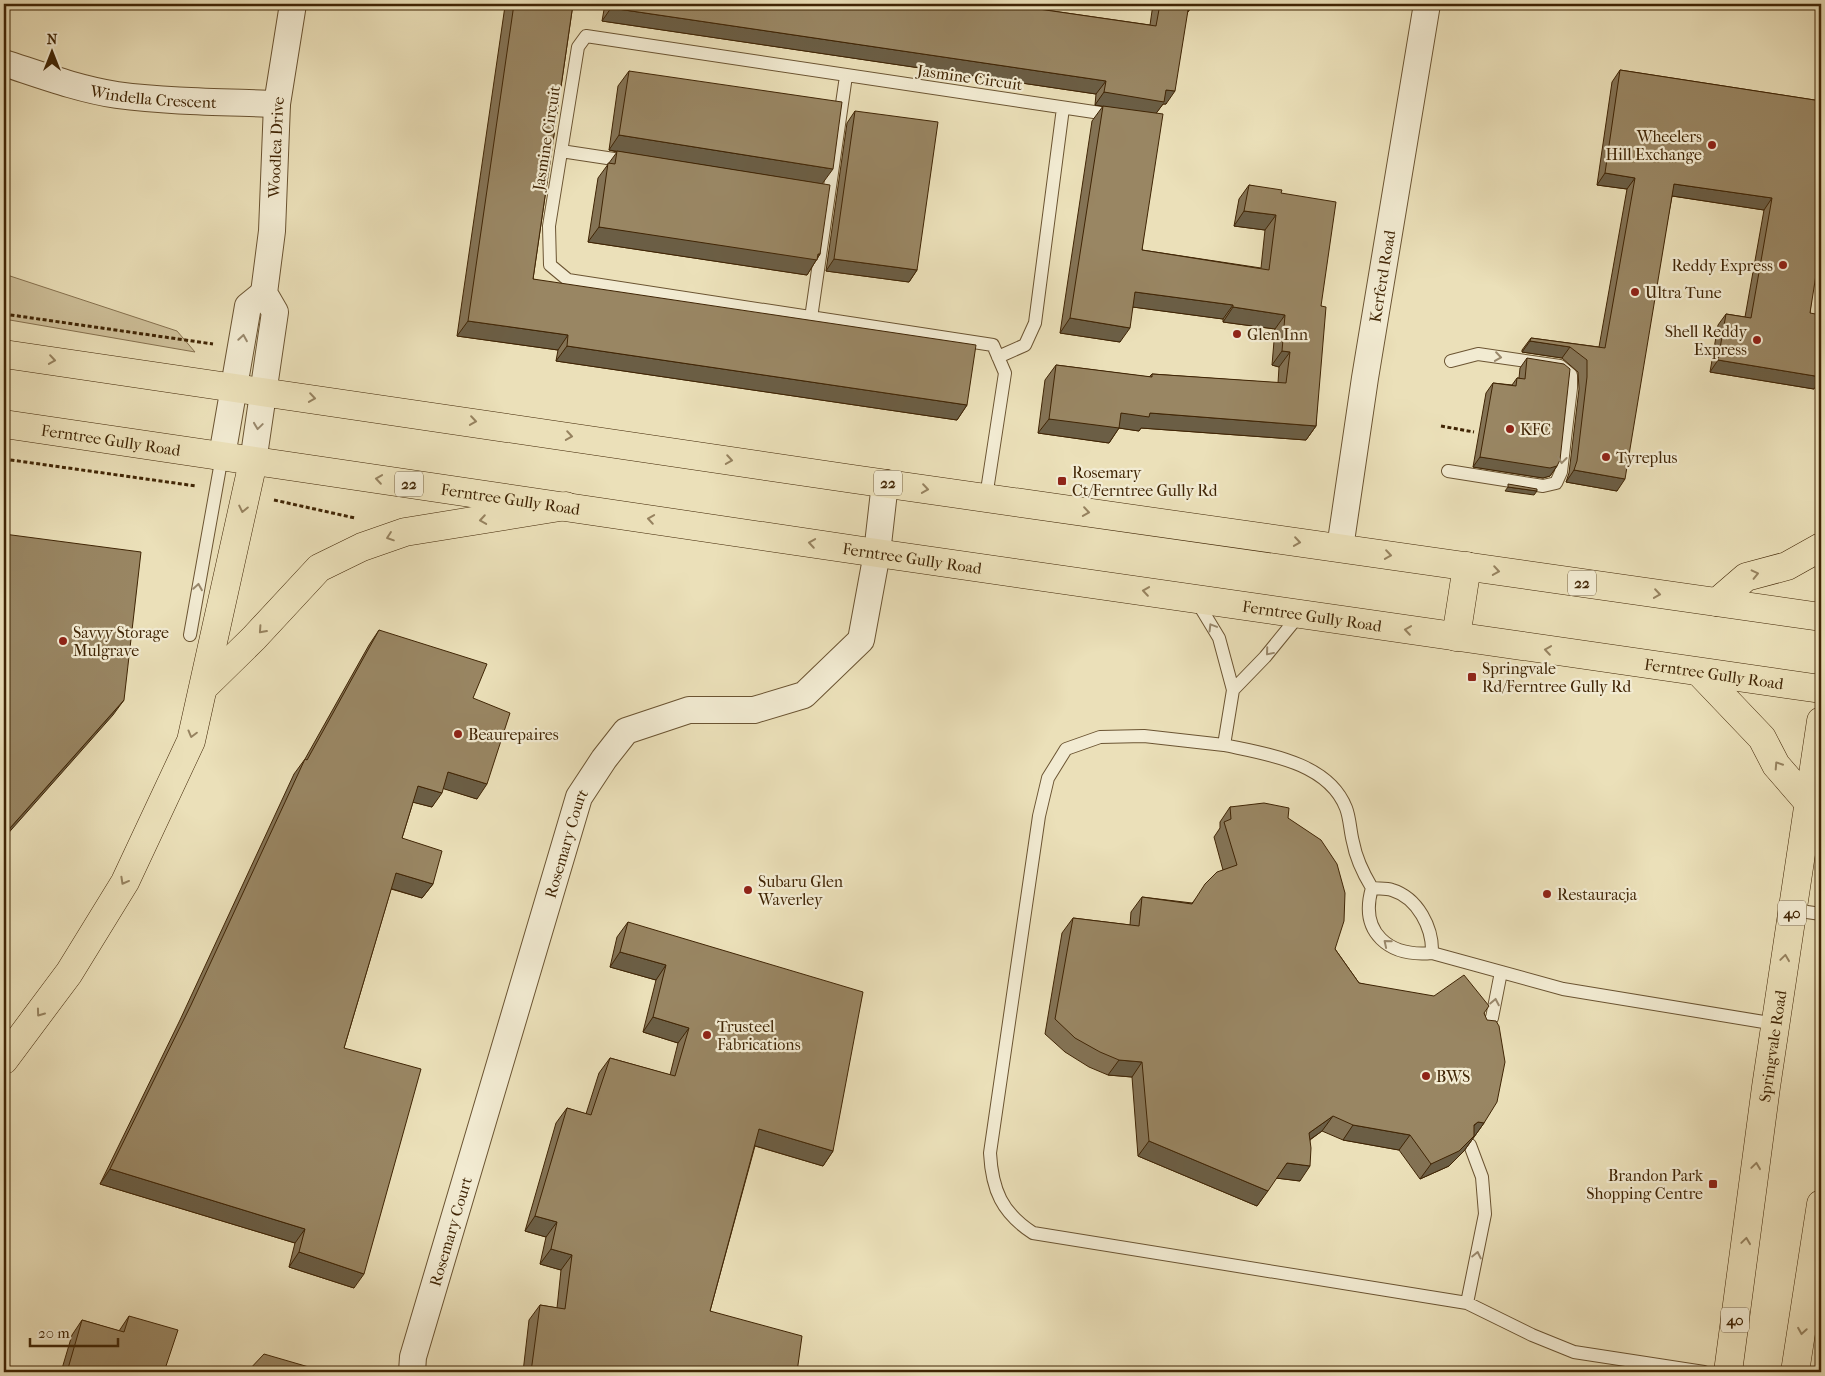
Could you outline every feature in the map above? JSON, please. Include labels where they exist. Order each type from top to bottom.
[{"type":"main road","name":"22","points":[[4,354],[235,386],[986,498],[1821,617]]},
{"type":"main road","name":"Ferntree Gully Road","points":[[4,424],[253,462],[566,506],[1700,673],[1821,689]]},
{"type":"main road","points":[[4,1060],[68,973],[125,882],[191,741],[253,462]]},
{"type":"main road","points":[[204,687],[254,638],[319,568],[362,547],[405,532],[566,506]]},
{"type":"main road","points":[[1717,602],[1746,577],[1787,566],[1821,547]]},
{"type":"main road","points":[[1456,637],[1468,566]]},
{"type":"main road","points":[[1700,673],[1762,738],[1776,764],[1808,802]]},
{"type":"main road","name":"Springvale Road","points":[[1728,1372],[1792,910],[1821,721]]},
{"type":"main road","points":[[1796,1372],[1821,1204]]},
{"type":"street","name":"Woodlea Drive","points":[[264,292],[272,231],[277,104],[293,4]]},
{"type":"street","name":"Kerferd Road","points":[[1340,548],[1368,359],[1427,4]]},
{"type":"street","name":"Windella Crescent","points":[[4,63],[71,85],[117,94],[158,99],[277,104]]},
{"type":"street","points":[[222,456],[248,306],[264,292],[275,312],[253,462]]},
{"type":"street","name":"Rosemary Court","points":[[412,1372],[416,1348],[579,797],[604,759],[626,731],[689,710],[754,710],[804,695],[861,640],[877,553],[885,483]]},
{"type":"lane","name":"Jasmine Circuit","points":[[998,357],[993,346],[568,280],[550,265],[549,226],[578,47],[586,36],[1130,118]]},
{"type":"lane","points":[[812,318],[825,192],[846,76]]},
{"type":"lane","points":[[986,498],[1005,373],[998,357],[1025,346],[1035,323],[1063,108]]},
{"type":"lane","points":[[561,151],[638,163]]},
{"type":"lane","points":[[1448,471],[1543,486],[1556,483],[1560,472],[1571,388],[1571,375],[1560,366],[1478,354],[1450,361]]},
{"type":"lane","points":[[190,635],[222,456]]},
{"type":"lane","points":[[1195,598],[1219,638],[1233,690],[1224,745]]},
{"type":"lane","points":[[1233,690],[1265,657],[1300,614]]},
{"type":"lane","points":[[1704,1372],[1574,1352],[1532,1335],[1468,1302],[1034,1233],[1015,1221],[998,1196],[992,1175],[990,1154],[1039,816],[1048,778],[1066,749],[1100,737],[1144,736],[1224,745],[1292,760],[1326,781],[1337,792],[1346,808],[1358,860],[1372,888],[1368,902],[1368,918],[1387,945],[1414,955],[1432,953],[1563,989],[1776,1024]]},
{"type":"lane","points":[[1372,888],[1392,890],[1418,908],[1433,939],[1432,953]]},
{"type":"lane","points":[[1792,910],[1821,914]]},
{"type":"lane","points":[[1482,1029],[1492,1018],[1501,972]]},
{"type":"lane","points":[[1468,1302],[1485,1214],[1482,1177],[1470,1145]]},
{"type":"path","points":[[4,314],[215,344]]},
{"type":"path","points":[[1440,426],[1474,432]]},
{"type":"path","points":[[4,459],[215,489]]},
{"type":"path","points":[[247,494],[364,520]]},
{"type":"shaded area","points":[[4,274],[177,331],[195,352],[4,319]]},
{"type":"building","points":[[514,4],[573,4],[533,279],[976,345],[967,405],[567,346],[568,335],[468,321]]},
{"type":"building","points":[[612,4],[1004,4],[1156,26],[1160,4],[1189,4],[1175,91],[1166,90],[1164,102],[1104,92],[1106,81],[611,8]]},
{"type":"building","points":[[1620,70],[1821,101],[1821,217],[1817,243],[1821,243],[1810,313],[1821,315],[1821,377],[1718,360],[1726,314],[1751,318],[1772,198],[1674,184],[1625,479],[1574,470],[1577,461],[1587,377],[1587,360],[1570,347],[1530,341],[1531,338],[1605,348],[1635,178],[1605,173]]},
{"type":"building","points":[[629,71],[842,102],[833,169],[619,135]]},
{"type":"building","points":[[1103,106],[1163,114],[1142,250],[1269,270],[1276,215],[1244,211],[1249,185],[1282,190],[1281,193],[1336,202],[1321,306],[1326,307],[1316,426],[1150,413],[1149,417],[1121,413],[1119,428],[1049,419],[1056,365],[1152,377],[1152,374],[1286,383],[1290,352],[1282,351],[1285,315],[1233,307],[1233,305],[1135,292],[1130,328],[1070,318]]},
{"type":"building","points":[[855,111],[938,122],[917,270],[834,259]]},
{"type":"building","points":[[617,151],[830,185],[820,254],[818,254],[817,260],[599,227],[608,163],[615,164]]},
{"type":"building","points":[[1527,358],[1564,364],[1570,369],[1560,460],[1557,466],[1550,468],[1480,457],[1493,383],[1516,386],[1517,378],[1525,379]]},
{"type":"building","points":[[1508,484],[1537,489],[1537,491],[1508,487]]},
{"type":"building","name":"Savvy Storage Mulgrave","points":[[4,534],[141,552],[124,700],[10,828],[4,838]]},
{"type":"building","points":[[379,630],[487,664],[473,698],[510,713],[487,784],[448,772],[442,793],[418,786],[402,838],[442,851],[433,884],[396,873],[344,1048],[421,1069],[364,1274],[299,1252],[305,1229],[110,1169],[191,1005],[305,759],[307,760]]},
{"type":"building","points":[[1264,803],[1289,808],[1288,818],[1321,840],[1337,864],[1345,893],[1344,921],[1335,949],[1359,983],[1434,996],[1464,975],[1489,1006],[1484,1013],[1487,1020],[1496,1021],[1499,1026],[1505,1062],[1497,1102],[1484,1123],[1478,1122],[1474,1125],[1474,1136],[1459,1151],[1431,1164],[1410,1135],[1353,1125],[1333,1116],[1309,1133],[1311,1148],[1310,1166],[1287,1163],[1268,1191],[1149,1141],[1142,1062],[1119,1060],[1100,1052],[1075,1038],[1055,1019],[1073,918],[1139,926],[1142,897],[1192,904],[1205,884],[1217,872],[1237,865],[1224,822],[1231,819],[1230,807]]},
{"type":"building","points":[[628,922],[863,992],[833,1151],[759,1129],[710,1311],[802,1336],[797,1372],[531,1372],[540,1305],[565,1309],[572,1255],[551,1249],[557,1222],[535,1216],[567,1108],[591,1115],[610,1058],[675,1076],[689,1028],[653,1017],[666,965],[620,952]]},
{"type":"building","points":[[129,1316],[178,1330],[164,1372],[67,1372],[82,1320],[124,1332]]},
{"type":"building","points":[[264,1354],[326,1372],[247,1372]]},
{"type":"place","name":"Wheelers Hill Exchange","points":[[1712,145]]},
{"type":"place","name":"Reddy Express","points":[[1783,265]]},
{"type":"place","name":"Ultra Tune","points":[[1635,292]]},
{"type":"place","name":"Glen Inn","points":[[1237,334]]},
{"type":"place","name":"Shell Reddy Express","points":[[1757,340]]},
{"type":"place","name":"KFC","points":[[1510,429]]},
{"type":"place","name":"Tyreplus","points":[[1606,457]]},
{"type":"place","name":"Rosemary Ct/Ferntree Gully Rd","points":[[1062,481]]},
{"type":"place","name":"Savvy Storage Mulgrave","points":[[63,641]]},
{"type":"place","name":"Springvale Rd/Ferntree Gully Rd","points":[[1472,677]]},
{"type":"place","name":"Beaurepaires","points":[[458,734]]},
{"type":"place","name":"Subaru Glen Waverley","points":[[748,890]]},
{"type":"place","name":"Restauracja","points":[[1547,894]]},
{"type":"place","name":"Trusteel Fabrications","points":[[707,1035]]},
{"type":"place","name":"BWS","points":[[1426,1076]]},
{"type":"place","name":"Brandon Park Shopping Centre","points":[[1713,1184]]}]
